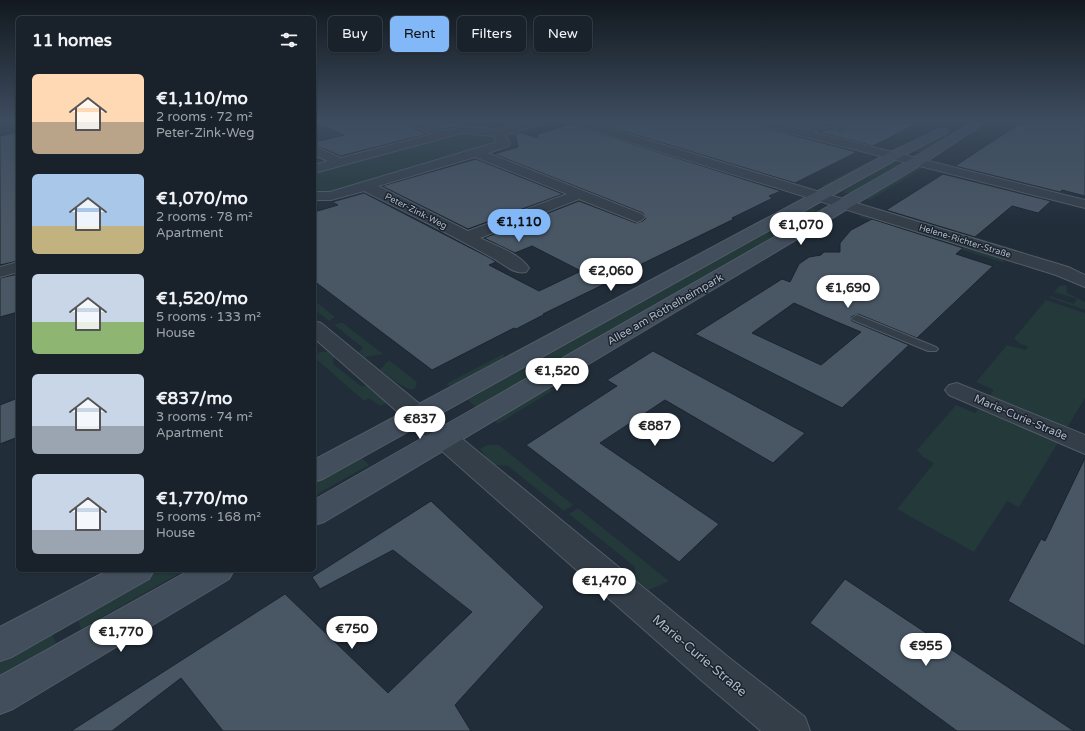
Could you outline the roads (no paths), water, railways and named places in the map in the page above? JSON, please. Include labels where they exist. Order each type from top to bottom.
[{"type":"street","points":[[326,156],[338,162]]},
{"type":"street","points":[[316,168],[361,156]]},
{"type":"street","name":"Peter-Zink-Weg","points":[[316,196],[331,196],[466,156]]},
{"type":"street","points":[[484,156],[637,217]]},
{"type":"street","points":[[687,156],[844,204]]},
{"type":"street","points":[[316,471],[893,156]]},
{"type":"street","points":[[893,156],[1085,204]]},
{"type":"street","name":"Allee am Röthelheimpark","points":[[316,513],[926,156]]},
{"type":"street","name":"Peter-Zink-Weg","points":[[366,186],[467,237],[508,259],[520,268]]},
{"type":"street","points":[[467,237],[580,194]]},
{"type":"street","name":"Helene-Richter-Straße","points":[[844,204],[1062,271],[1085,282]]},
{"type":"street","points":[[0,272],[16,268]]},
{"type":"street","points":[[316,329],[445,438]]},
{"type":"street","name":"Marie-Curie-Straße","points":[[957,390],[1085,445]]},
{"type":"street","name":"Marie-Curie-Straße","points":[[445,438],[714,668],[791,731]]},
{"type":"street","points":[[0,645],[134,572]]},
{"type":"street","points":[[0,696],[215,572]]},
{"type":"lane","points":[[857,318],[932,349]]}]
